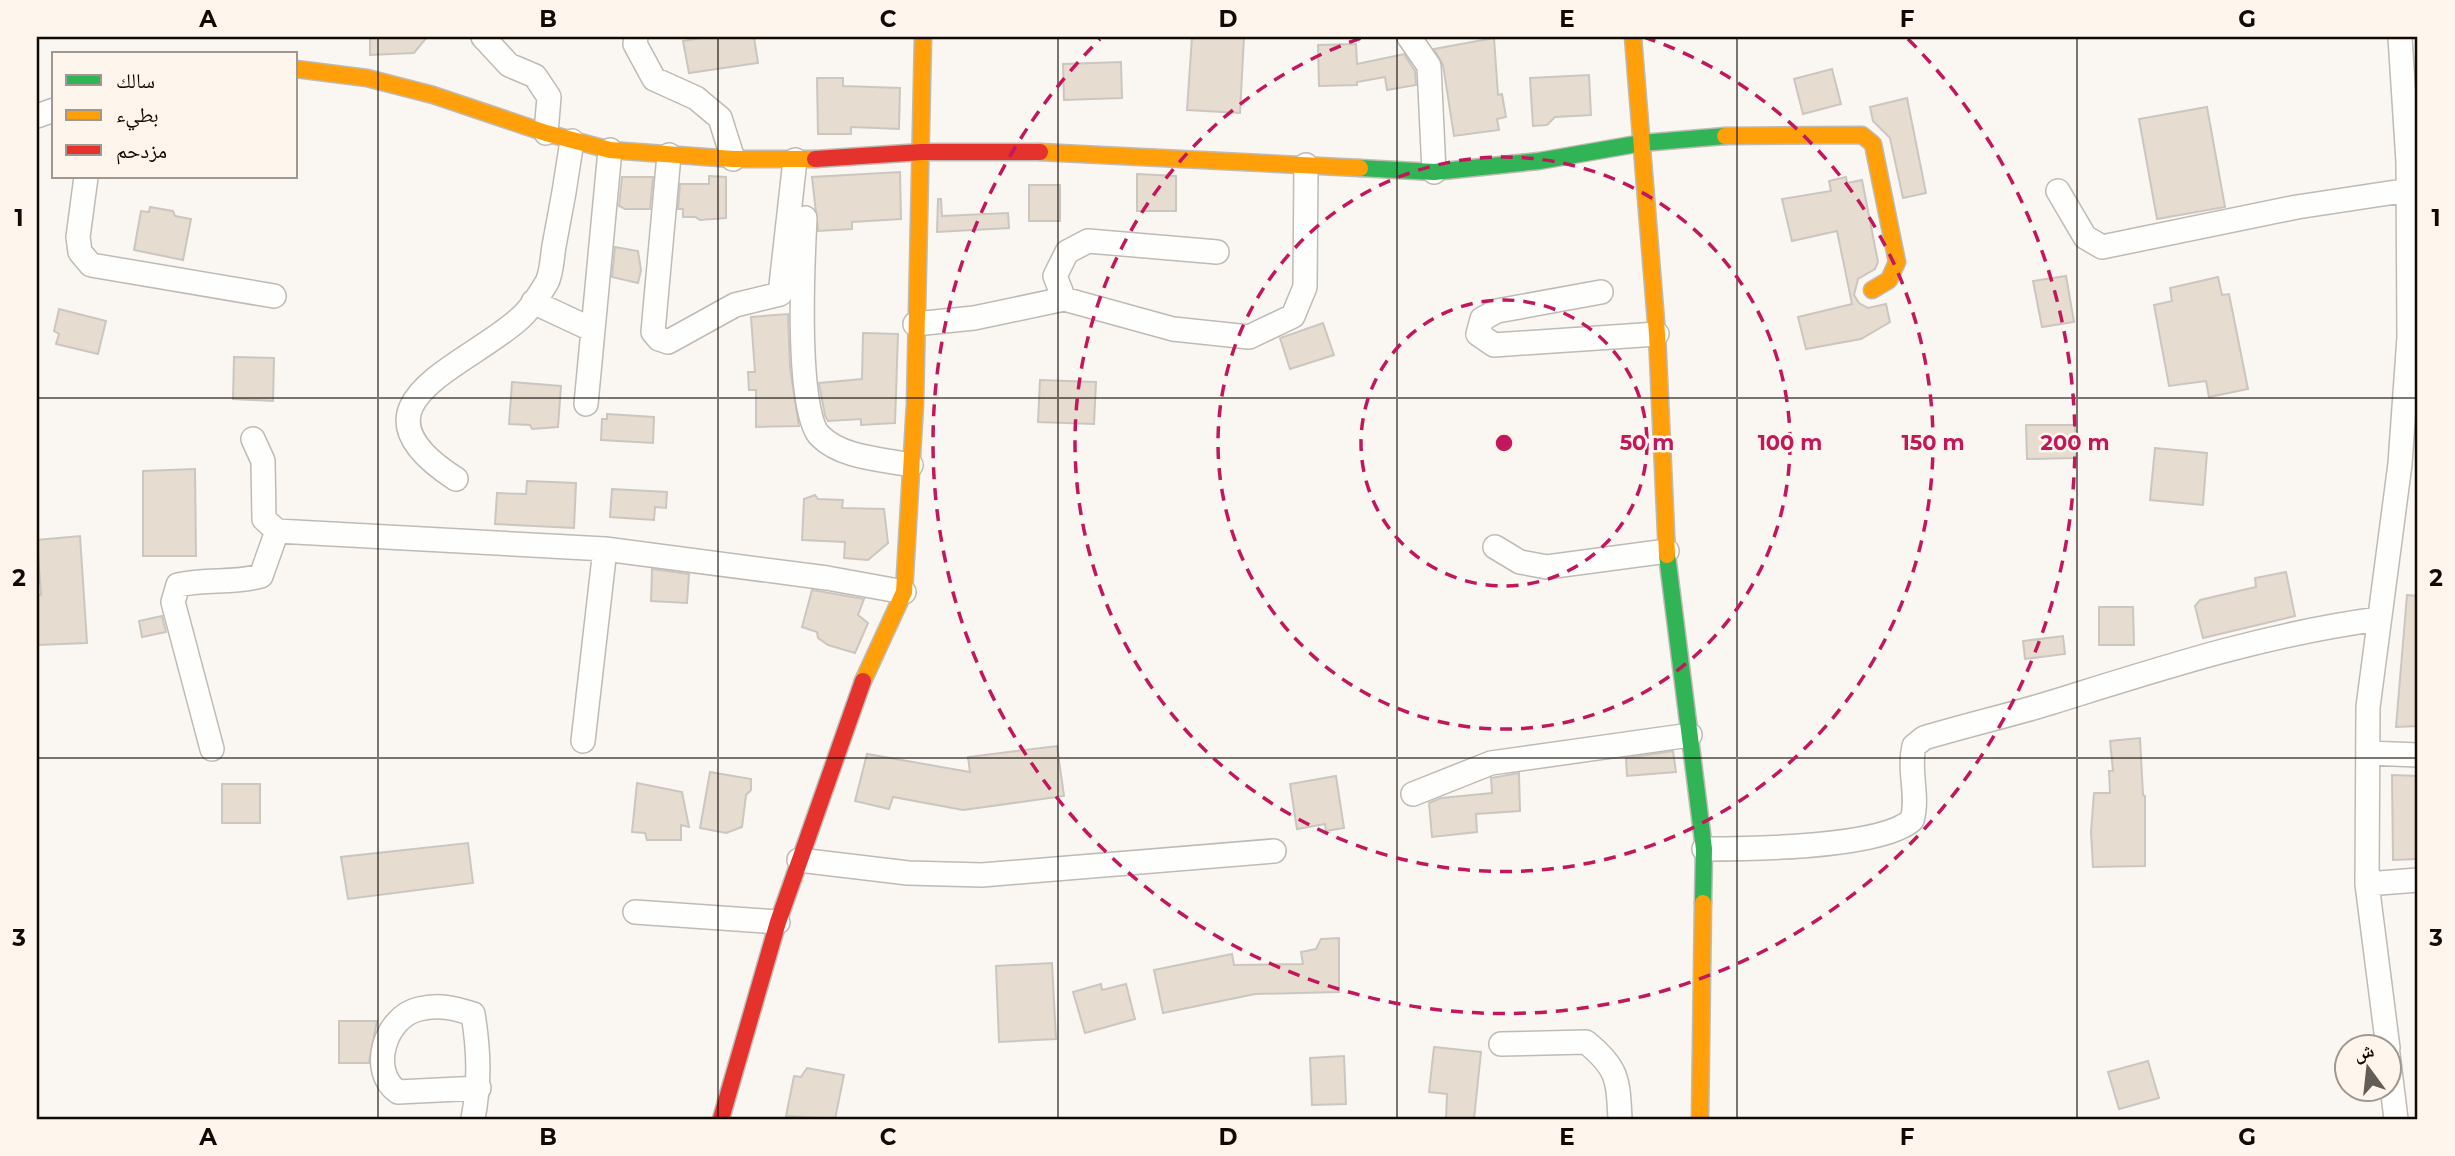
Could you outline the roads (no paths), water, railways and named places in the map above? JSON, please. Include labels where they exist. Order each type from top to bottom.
[{"type":"street","points":[[483,37],[509,65],[535,76],[549,97],[546,133]]},
{"type":"street","points":[[636,37],[635,44],[654,79],[696,97],[720,118],[733,159]]},
{"type":"street","points":[[721,1119],[778,922],[799,860],[857,695],[904,592],[915,404],[923,37]]},
{"type":"street","points":[[1409,37],[1429,66],[1434,172]]},
{"type":"street","points":[[1633,37],[1657,334],[1667,551],[1704,849],[1700,1119]]},
{"type":"street","points":[[2386,1034],[2367,884],[2368,707],[2400,464],[2407,362],[2409,190],[2400,37]]},
{"type":"street","points":[[298,69],[366,78],[420,91],[546,133],[610,150],[733,159],[795,160],[922,152],[1078,152],[1434,172],[1539,161],[1642,144],[1735,135],[1862,135],[1873,144],[1876,153],[1897,262],[1886,284],[1872,289]]},
{"type":"street","points":[[456,480],[432,464],[410,440],[407,415],[419,395],[443,373],[520,319],[548,280],[572,141]]},
{"type":"street","points":[[586,404],[610,150]]},
{"type":"street","points":[[669,155],[653,332],[659,339],[668,342],[735,305],[780,294],[795,160]]},
{"type":"street","points":[[915,324],[974,318],[1064,299],[1173,329],[1249,337],[1293,316],[1305,287],[1306,165]]},
{"type":"street","points":[[86,178],[78,237],[80,252],[91,265],[274,296]]},
{"type":"street","points":[[2058,191],[2085,237],[2102,247],[2297,207],[2409,190]]},
{"type":"street","points":[[805,218],[801,295],[808,409],[817,434],[839,450],[911,466]]},
{"type":"street","points":[[1064,299],[1055,276],[1067,252],[1088,241],[1217,252]]},
{"type":"street","points":[[1601,292],[1497,311],[1482,319],[1478,334],[1494,345],[1657,334]]},
{"type":"street","points":[[533,302],[593,330]]},
{"type":"street","points":[[253,439],[263,461],[264,519],[277,531],[605,549],[827,578],[904,592]]},
{"type":"street","points":[[212,749],[173,602],[178,585],[201,580],[237,583],[261,576],[277,531]]},
{"type":"street","points":[[1495,547],[1520,562],[1547,567],[1667,551]]},
{"type":"street","points":[[583,741],[605,549]]},
{"type":"street","points":[[1704,849],[1830,842],[1890,833],[1912,820],[1915,808],[1911,758],[1913,746],[1924,738],[2032,709],[2240,644],[2309,628],[2379,619]]},
{"type":"street","points":[[1413,794],[1490,763],[1690,735]]},
{"type":"street","points":[[2368,753],[2418,755]]},
{"type":"street","points":[[799,860],[908,873],[982,876],[1274,851]]},
{"type":"street","points":[[2367,884],[2418,880]]},
{"type":"street","points":[[635,912],[778,922]]},
{"type":"street","points":[[473,1119],[479,1088],[479,1052],[473,1014],[442,1005],[416,1009],[398,1019],[383,1050],[383,1073],[390,1086],[398,1092],[479,1088]]},
{"type":"street","points":[[1501,1044],[1586,1042],[1609,1062],[1619,1089],[1620,1119]]}]
